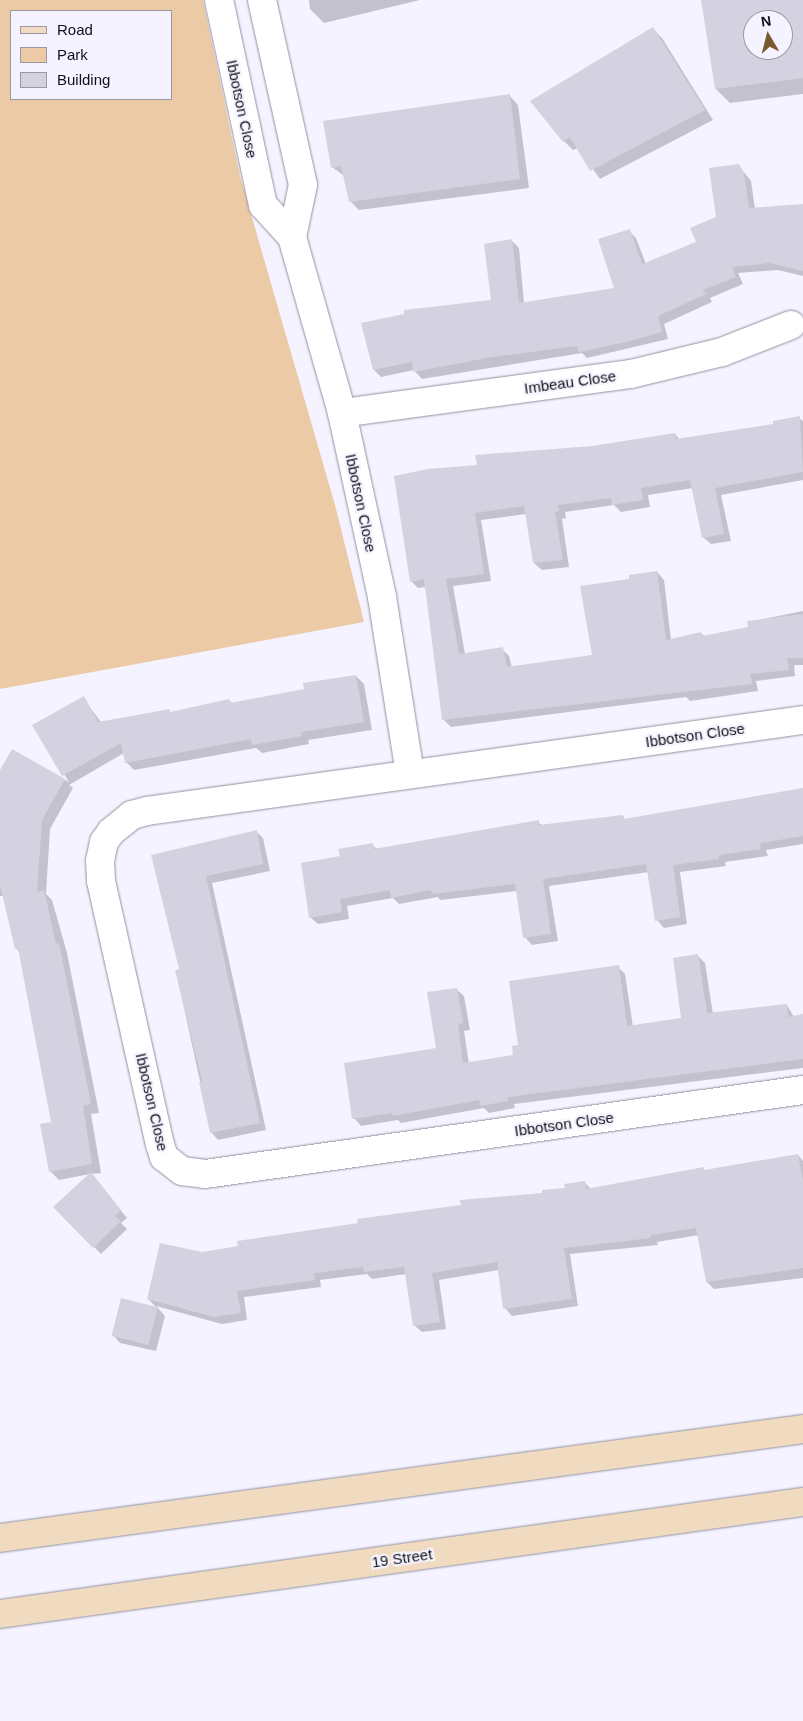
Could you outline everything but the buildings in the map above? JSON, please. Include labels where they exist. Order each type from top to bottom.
[{"type":"main road","points":[[0,1538],[803,1430]]},
{"type":"main road","points":[[441,1553],[803,1487]]},
{"type":"main road","name":"19 Street","points":[[0,1614],[803,1502]]},
{"type":"street","name":"Ibbotson Close","points":[[219,0],[263,205],[292,237],[342,413],[382,597],[410,774]]},
{"type":"street","points":[[262,0],[303,185],[300,210],[292,237]]},
{"type":"street","name":"Imbeau Close","points":[[342,413],[631,374],[722,352],[791,325]]},
{"type":"street","name":"Ibbotson Close","points":[[803,720],[146,811],[121,822],[104,842],[100,861],[101,881],[160,1144],[171,1165],[182,1171],[205,1174],[803,1090]]},
{"type":"green space","points":[[0,0],[203,0],[240,176],[335,505],[364,622],[0,689]]}]
